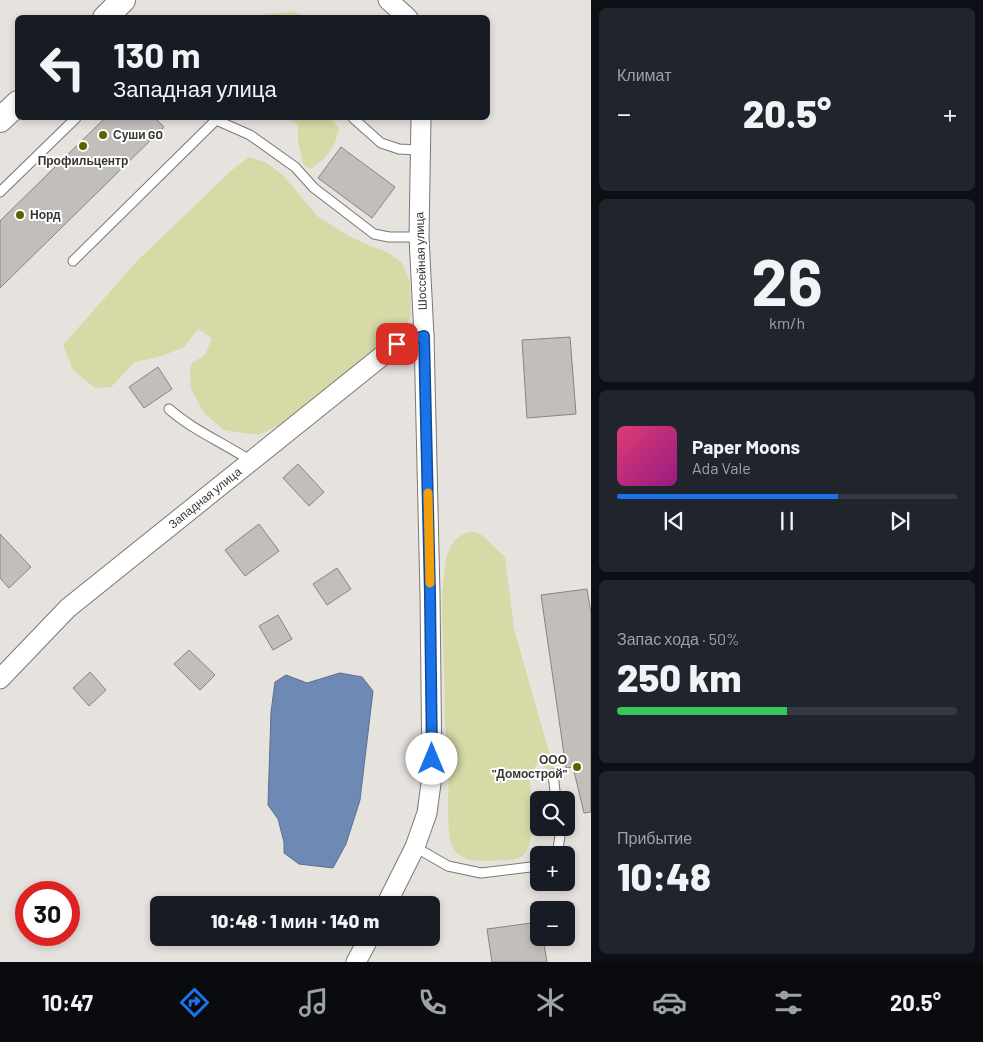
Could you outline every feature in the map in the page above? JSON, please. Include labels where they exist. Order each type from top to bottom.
[{"type":"street","points":[[388,0],[405,15]]},
{"type":"street","points":[[0,120],[15,106]]},
{"type":"street","name":"Шоссейная улица","points":[[391,896],[416,847],[427,812],[432,776],[424,336],[419,237],[421,120]]},
{"type":"street","name":"Западная улица","points":[[0,679],[68,608],[397,344],[424,336]]},
{"type":"street","points":[[356,962],[365,946]]},
{"type":"lane","points":[[0,192],[74,120]]},
{"type":"lane","points":[[73,260],[214,120]]},
{"type":"lane","points":[[217,120],[250,135],[295,167],[314,188],[374,234],[389,237],[419,237]]},
{"type":"lane","points":[[355,120],[380,143],[399,149],[420,150]]},
{"type":"lane","points":[[169,409],[196,430],[229,446],[251,460]]},
{"type":"lane","points":[[553,774],[555,791]]},
{"type":"lane","points":[[416,847],[448,866],[481,873],[530,867]]},
{"type":"green space","points":[[293,12],[303,15],[262,15]]},
{"type":"green space","points":[[290,120],[332,120],[339,128],[329,152],[310,169],[303,164],[298,140],[298,125]]},
{"type":"green space","points":[[249,157],[265,162],[283,175],[317,216],[347,235],[389,253],[402,263],[410,282],[411,315],[405,329],[382,344],[289,421],[258,435],[224,430],[204,413],[191,389],[190,370],[192,363],[205,355],[212,338],[198,329],[184,347],[162,356],[135,362],[111,387],[95,388],[73,370],[63,345],[137,261],[232,170]]},
{"type":"green space","points":[[468,532],[476,532],[483,536],[505,557],[514,629],[555,773],[538,763],[529,775],[531,791],[529,844],[525,853],[519,858],[512,860],[484,861],[461,856],[454,850],[449,833],[449,751],[445,728],[443,593],[447,555],[454,542]]},
{"type":"water","points":[[340,673],[362,677],[373,691],[360,800],[346,844],[333,868],[299,864],[284,853],[284,842],[278,819],[268,805],[271,712],[275,682],[286,675],[307,683]]},
{"type":"building","points":[[103,120],[157,120],[164,127],[0,288],[0,221]]},
{"type":"building","points":[[341,147],[395,187],[372,218],[318,178]]},
{"type":"building","points":[[570,337],[576,414],[527,418],[522,340]]},
{"type":"building","points":[[158,367],[172,389],[144,408],[129,387]]},
{"type":"building","points":[[298,464],[324,492],[309,506],[283,478]]},
{"type":"building","points":[[259,524],[279,551],[245,576],[225,550]]},
{"type":"building","points":[[0,534],[31,567],[9,588],[0,578]]},
{"type":"building","points":[[337,568],[351,589],[327,605],[313,584]]},
{"type":"building","points":[[587,589],[591,613],[591,812],[584,813],[573,767],[566,768],[541,595]]},
{"type":"building","points":[[278,615],[292,639],[273,650],[259,626]]},
{"type":"building","points":[[189,650],[215,675],[200,690],[174,664]]},
{"type":"building","points":[[90,672],[106,690],[89,706],[73,688]]},
{"type":"building","points":[[530,923],[530,946],[544,946],[547,962],[492,962],[487,929]]},
{"type":"slow traffic","points":[[428,493],[430,583]]},
{"type":"place","name":"Суши GO","points":[[103,135]]},
{"type":"place","name":"Профильцентр","points":[[83,146]]},
{"type":"place","name":"Норд","points":[[20,215]]},
{"type":"place","name":"ООО \"Домострой\"","points":[[577,767]]},
{"type":"route","points":[[397,344],[424,336],[432,759]]}]
